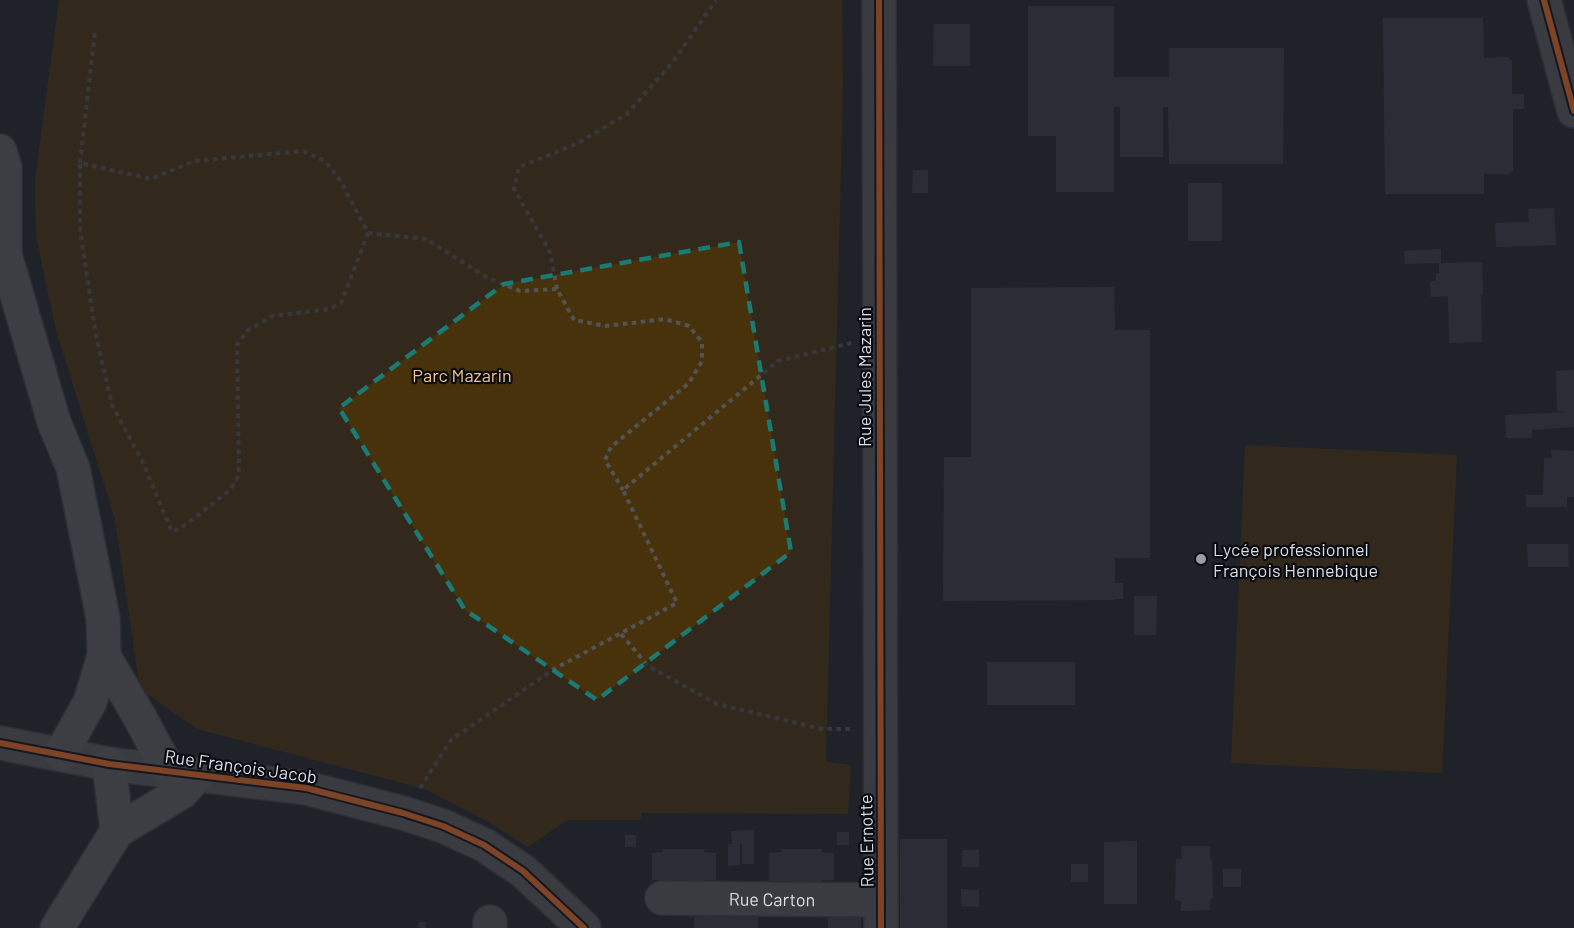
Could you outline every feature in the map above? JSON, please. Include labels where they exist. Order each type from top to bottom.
[{"type":"highway","points":[[0,151],[5,168],[5,254],[54,422],[73,468],[103,618],[104,656],[90,702],[61,754]]},
{"type":"highway","points":[[57,928],[117,831],[182,792],[182,773],[140,716],[104,656]]},
{"type":"highway","points":[[109,764],[117,831]]},
{"type":"street","name":"Rue Jules Mazarin","points":[[879,0],[880,755]]},
{"type":"street","points":[[1544,0],[1574,111]]},
{"type":"street","name":"Rue François Jacob","points":[[1,743],[109,764],[306,788],[403,813],[443,826],[484,845],[524,871],[584,928]]},
{"type":"street","name":"Rue Ernotte","points":[[880,755],[881,914]]},
{"type":"street","name":"Rue Carton","points":[[662,898],[881,914]]},
{"type":"path","points":[[403,813],[451,740],[554,669],[677,603],[623,490],[605,460],[611,447],[689,383],[702,362],[702,342],[689,326],[665,319],[606,326],[574,320],[557,289],[550,252],[514,189],[519,167],[576,144],[627,114],[672,63],[716,0]]},
{"type":"path","points":[[80,163],[151,179],[194,161],[303,151],[325,161],[340,180],[368,233],[341,303],[329,309],[273,316],[248,330],[237,345],[239,475],[230,490],[184,526],[172,532],[143,463],[112,405],[96,336],[80,230],[80,163],[95,30]]},
{"type":"path","points":[[368,233],[426,239],[488,278],[520,291],[557,289]]},
{"type":"path","points":[[623,490],[778,361],[856,342]]},
{"type":"path","points":[[621,634],[648,666],[717,704],[822,729],[854,729]]},
{"type":"highlighted area","points":[[739,242],[791,552],[597,700],[465,610],[339,408],[504,284]]},
{"type":"green space","name":"Parc Mazarin","points":[[59,0],[842,0],[843,85],[826,762],[851,765],[848,814],[641,813],[641,820],[567,820],[528,847],[485,820],[425,789],[197,729],[140,689],[115,519],[56,330],[36,236],[35,180]]},
{"type":"green space","points":[[1245,445],[1457,455],[1442,773],[1231,763]]},
{"type":"building","points":[[1028,6],[1114,6],[1114,77],[1169,77],[1169,48],[1284,48],[1283,164],[1169,164],[1168,107],[1163,107],[1163,157],[1120,157],[1120,107],[1114,107],[1114,192],[1056,192],[1056,136],[1028,136]]},
{"type":"building","points":[[1383,18],[1483,18],[1484,58],[1508,57],[1512,61],[1512,94],[1524,94],[1524,109],[1513,109],[1513,170],[1509,174],[1484,174],[1484,194],[1385,194]]},
{"type":"building","points":[[934,24],[970,24],[970,66],[933,66]]},
{"type":"building","points":[[913,170],[928,170],[928,193],[912,193]]},
{"type":"building","points":[[1188,183],[1222,183],[1222,241],[1188,241]]},
{"type":"building","points":[[1554,208],[1556,245],[1496,247],[1495,223],[1529,222],[1528,209]]},
{"type":"building","points":[[1441,249],[1441,263],[1482,262],[1482,342],[1449,343],[1448,296],[1431,297],[1430,281],[1436,281],[1439,263],[1405,264],[1404,251]]},
{"type":"building","points":[[1114,287],[1115,330],[1150,330],[1150,558],[1115,558],[1115,583],[1123,583],[1123,599],[943,601],[944,457],[971,457],[971,288]]},
{"type":"building","points":[[1574,370],[1574,427],[1532,430],[1532,438],[1506,438],[1505,415],[1567,412],[1557,411],[1556,371]]},
{"type":"building","points":[[1551,450],[1574,451],[1574,497],[1567,497],[1567,507],[1526,507],[1526,495],[1543,495],[1544,458],[1552,458]]},
{"type":"building","points":[[1527,544],[1568,544],[1569,567],[1528,567]]},
{"type":"building","points":[[1134,596],[1157,596],[1156,635],[1134,635]]},
{"type":"building","points":[[987,662],[1075,662],[1075,705],[987,705]]},
{"type":"building","points":[[754,830],[754,864],[742,864],[742,844],[740,844],[740,865],[728,866],[728,844],[732,844],[731,831]]},
{"type":"building","points":[[837,832],[849,832],[849,845],[837,845]]},
{"type":"building","points":[[625,835],[636,835],[636,847],[625,847]]},
{"type":"building","points":[[900,839],[947,839],[947,928],[900,928]]},
{"type":"building","points":[[1137,841],[1137,904],[1104,904],[1104,842]]},
{"type":"building","points":[[1181,846],[1210,846],[1213,899],[1210,900],[1210,910],[1181,911],[1181,901],[1175,900],[1176,859],[1182,859]]},
{"type":"building","points":[[663,849],[704,849],[704,852],[716,853],[716,880],[704,880],[705,887],[664,887],[664,880],[652,880],[652,853],[662,852]]},
{"type":"building","points":[[781,849],[822,849],[822,853],[834,853],[834,880],[822,880],[821,887],[781,887],[781,881],[769,881],[769,853],[781,852]]},
{"type":"building","points":[[962,850],[979,850],[979,867],[962,867]]},
{"type":"building","points":[[1071,864],[1088,864],[1088,882],[1071,882]]},
{"type":"building","points":[[1223,869],[1241,869],[1241,887],[1223,887]]},
{"type":"building","points":[[961,889],[979,890],[979,907],[961,906]]},
{"type":"building","points":[[707,910],[747,910],[747,917],[758,917],[758,928],[694,928],[694,917],[707,916]]},
{"type":"building","points":[[828,910],[861,910],[861,928],[828,928]]},
{"type":"building","points":[[418,922],[426,922],[426,928],[418,928]]},
{"type":"cycle path","points":[[879,0],[881,928]]},
{"type":"cycle path","points":[[1544,0],[1574,111]]},
{"type":"cycle path","points":[[0,743],[109,764],[306,788],[403,813],[443,826],[484,845],[523,871],[584,928]]},
{"type":"place","name":"Lycée professionnel François Hennebique","points":[[1201,559]]}]
